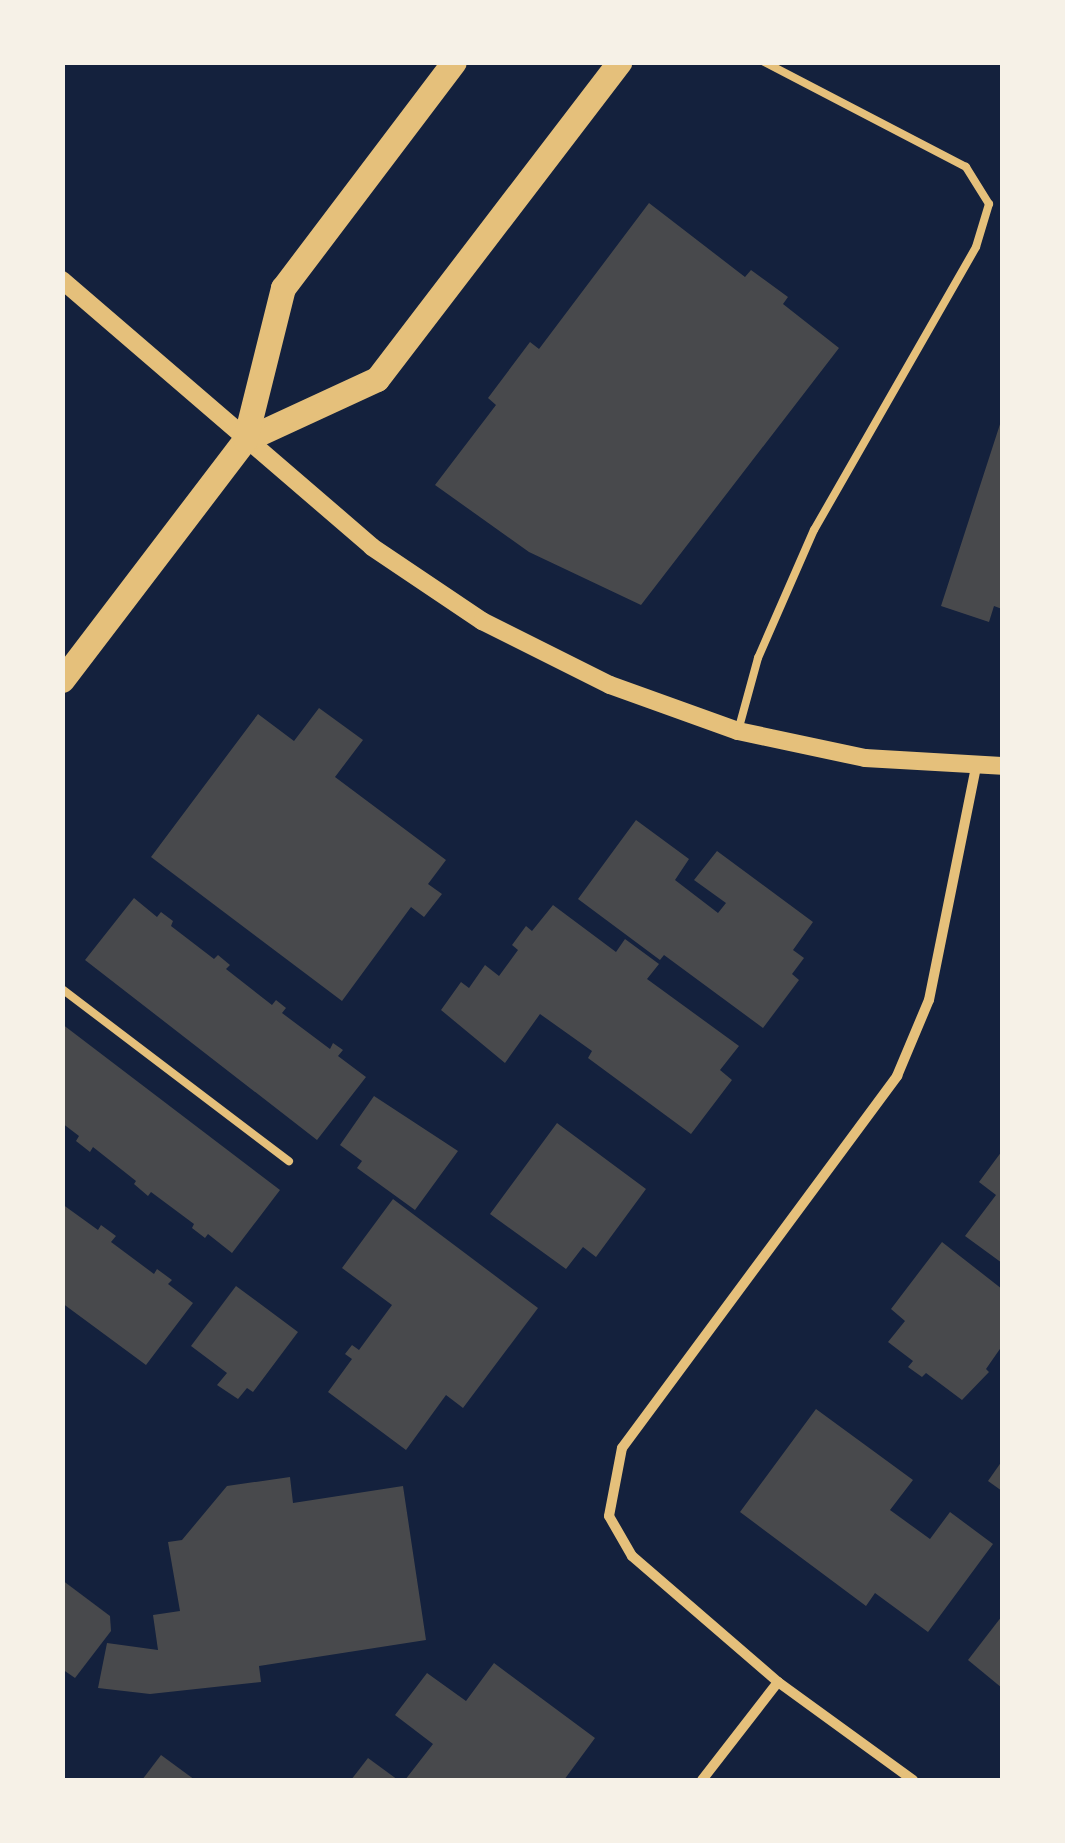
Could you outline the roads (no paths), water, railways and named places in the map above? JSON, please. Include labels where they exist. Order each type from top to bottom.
[{"type":"main road","points":[[245,440],[378,379],[619,62]]},
{"type":"main road","points":[[62,680],[245,440],[283,288],[444,65]]},
{"type":"street","points":[[62,280],[372,548],[482,621],[610,685],[738,731],[865,758],[1002,766]]},
{"type":"street","points":[[913,1780],[778,1682],[632,1556],[609,1516],[622,1448],[897,1076],[930,1000],[976,766]]},
{"type":"street","points":[[702,1780],[778,1682]]},
{"type":"lane","points":[[738,731],[758,658],[814,530],[976,247],[989,204],[966,168],[764,62]]},
{"type":"lane","points":[[62,990],[289,1161]]}]
